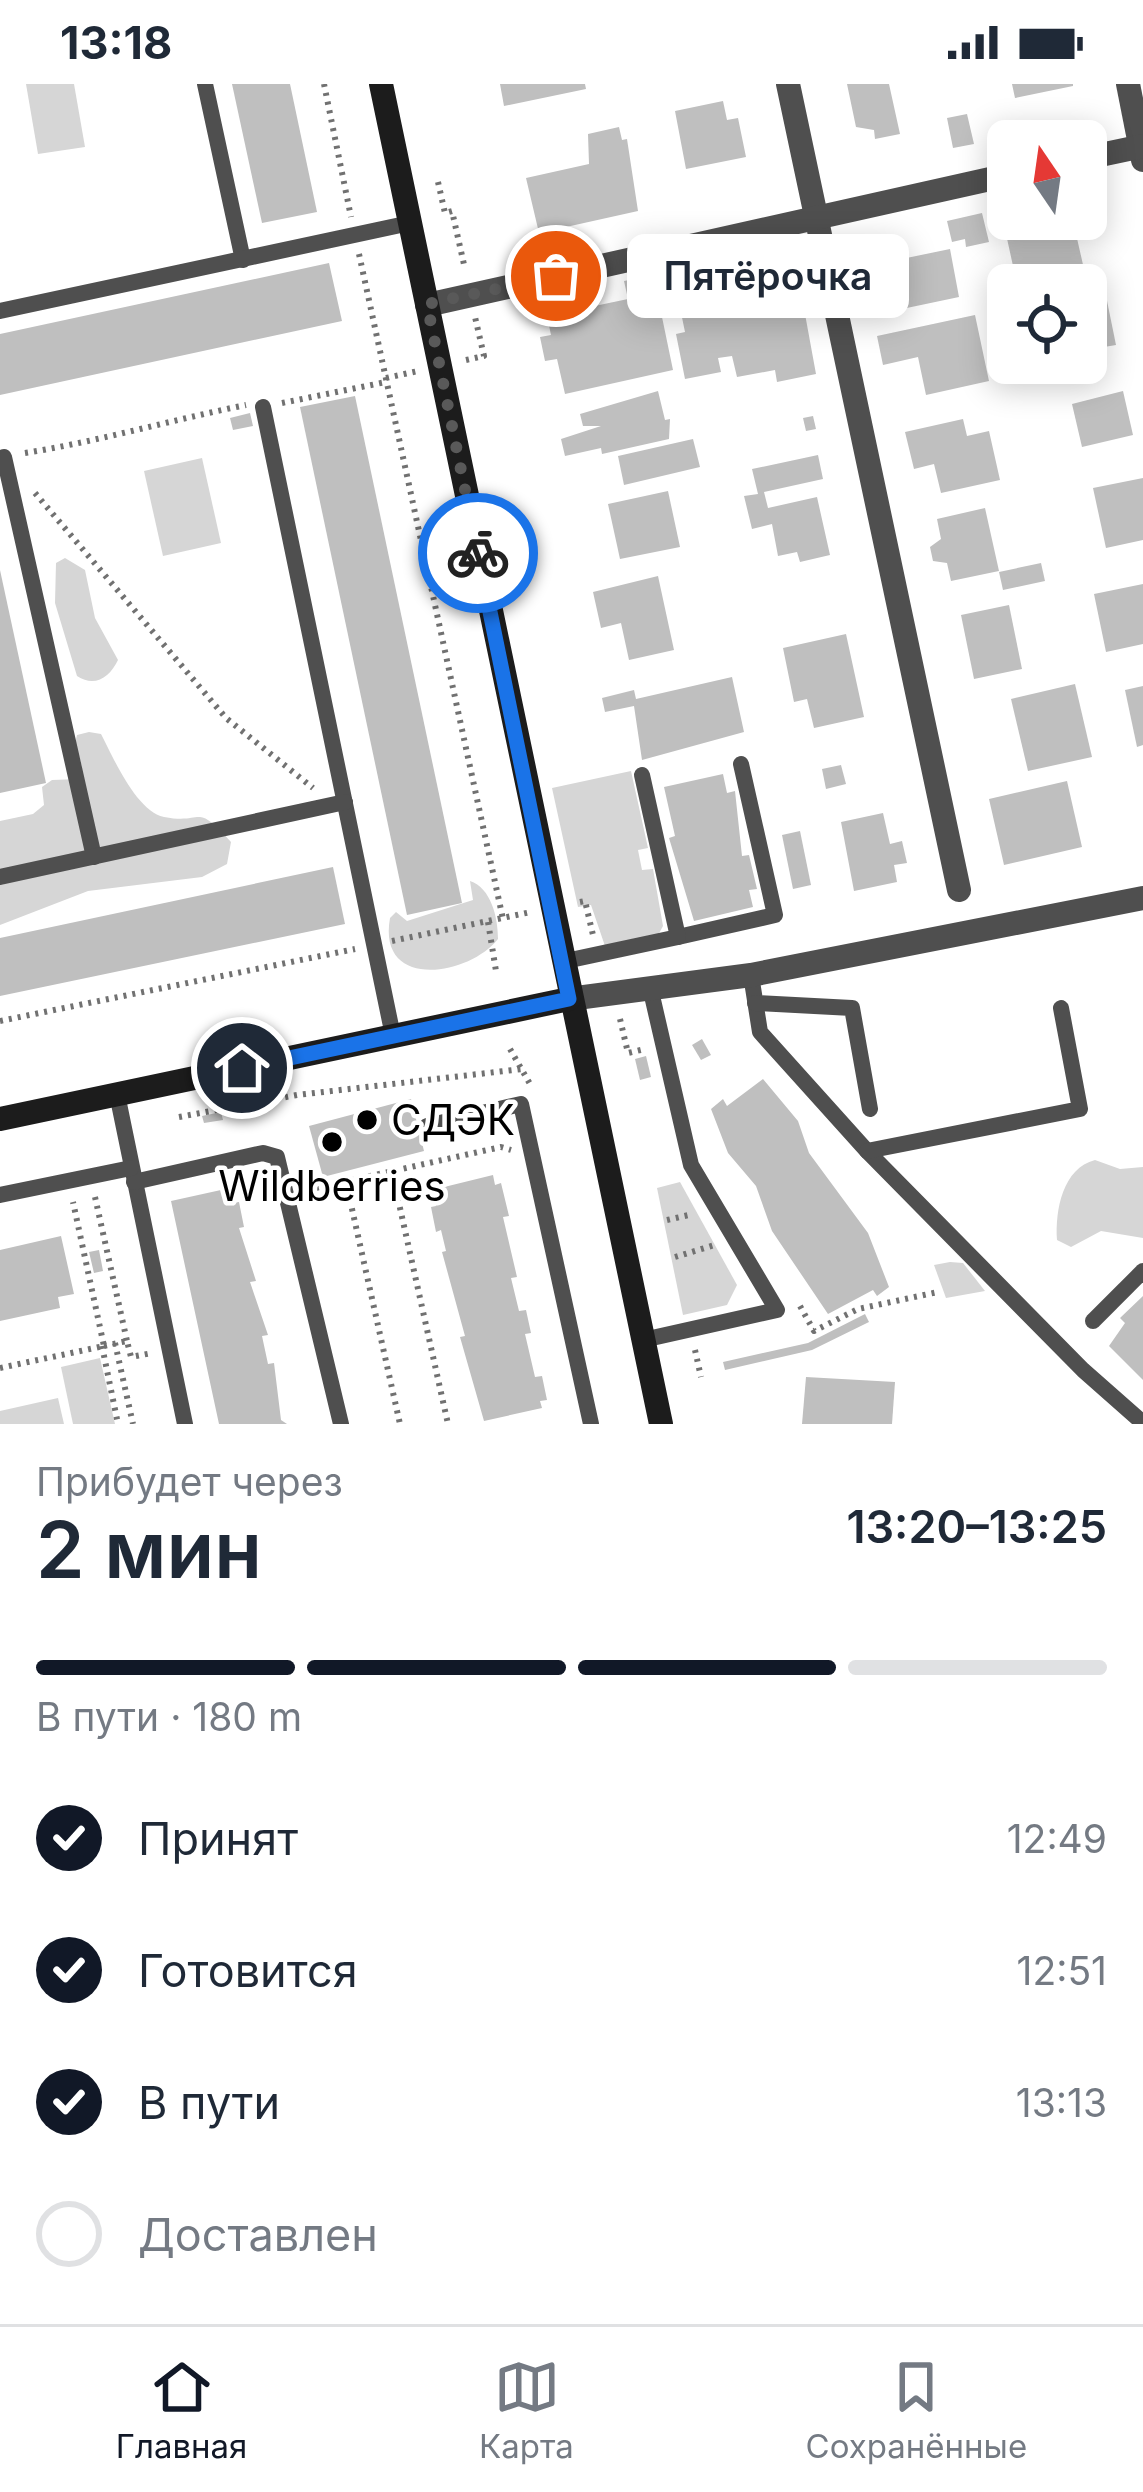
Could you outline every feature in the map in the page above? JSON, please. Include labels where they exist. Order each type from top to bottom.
[{"type":"street","points":[[381,84],[661,1424]]},
{"type":"street","points":[[788,84],[959,890]]},
{"type":"street","points":[[1107,155],[1142,151],[1128,84]]},
{"type":"street","points":[[427,304],[987,181]]},
{"type":"street","points":[[0,1119],[569,999],[751,975],[1143,898]]},
{"type":"lane","points":[[206,84],[243,260]]},
{"type":"lane","points":[[0,311],[410,223]]},
{"type":"lane","points":[[263,407],[340,804],[393,1036]]},
{"type":"lane","points":[[4,457],[94,857]]},
{"type":"lane","points":[[561,962],[775,916],[741,764]]},
{"type":"lane","points":[[642,775],[677,937]]},
{"type":"lane","points":[[0,877],[340,804]]},
{"type":"lane","points":[[751,975],[760,1032],[866,1151],[1083,1370],[1143,1423]]},
{"type":"lane","points":[[643,1340],[777,1310],[691,1165],[650,987]]},
{"type":"lane","points":[[755,1003],[852,1009],[870,1109]]},
{"type":"lane","points":[[866,1151],[1080,1109],[1060,1008]]},
{"type":"lane","points":[[117,1094],[185,1424]]},
{"type":"lane","points":[[427,1126],[521,1104],[591,1424]]},
{"type":"lane","points":[[0,1195],[263,1153],[277,1156],[341,1424]]},
{"type":"lane","points":[[1093,1321],[1143,1271]]},
{"type":"path","points":[[0,1021],[502,919],[324,84]]},
{"type":"path","points":[[4,457],[120,437],[158,423],[254,403],[263,407],[387,382]]},
{"type":"path","points":[[33,491],[226,718],[340,804]]},
{"type":"path","points":[[488,922],[496,971]]},
{"type":"path","points":[[614,992],[628,1053],[650,1048],[653,1062]]},
{"type":"path","points":[[179,1117],[297,1096],[522,1070],[510,1049]]},
{"type":"path","points":[[400,1424],[346,1182],[501,1147],[523,1162]]},
{"type":"path","points":[[392,1172],[448,1424]]},
{"type":"path","points":[[118,1424],[72,1199],[95,1194],[131,1357],[169,1349]]},
{"type":"path","points":[[667,1220],[702,1212],[694,1199]]},
{"type":"path","points":[[712,1228],[730,1259]]},
{"type":"path","points":[[674,1257],[721,1244]]},
{"type":"path","points":[[792,1293],[814,1331],[858,1309],[938,1292]]},
{"type":"path","points":[[691,1330],[701,1377]]},
{"type":"path","points":[[0,1368],[127,1341]]},
{"type":"path","points":[[115,1343],[133,1424]]},
{"type":"path","points":[[114,1403],[128,1400]]},
{"type":"shaded area","points":[[26,84],[74,84],[85,147],[38,154]]},
{"type":"shaded area","points":[[202,458],[221,543],[163,556],[144,471]]},
{"type":"shaded area","points":[[65,558],[85,570],[95,618],[118,660],[96,681],[77,676],[55,603],[56,563]]},
{"type":"shaded area","points":[[101,734],[126,782],[154,813],[177,819],[204,818],[219,829],[231,842],[227,864],[202,877],[88,891],[0,925],[0,821],[33,814],[44,805],[42,787],[52,780],[80,779],[77,735]]},
{"type":"shaded area","points":[[631,771],[648,848],[638,850],[642,870],[653,869],[663,926],[657,937],[606,949],[591,905],[578,907],[552,788]]},
{"type":"shaded area","points":[[470,881],[492,904],[498,939],[467,962],[448,968],[428,970],[397,957],[390,941],[390,918],[396,912],[407,921],[473,900]]},
{"type":"shaded area","points":[[1095,1160],[1120,1169],[1143,1167],[1143,1238],[1101,1231],[1071,1247],[1057,1240],[1060,1204],[1068,1181]]},
{"type":"shaded area","points":[[680,1182],[737,1285],[727,1305],[683,1315],[657,1188]]},
{"type":"shaded area","points":[[963,1263],[985,1291],[946,1298],[934,1265]]},
{"type":"shaded area","points":[[100,1358],[115,1424],[73,1424],[61,1367]]},
{"type":"shaded area","points":[[58,1398],[64,1424],[0,1424],[0,1411]]},
{"type":"building","points":[[232,84],[290,84],[317,212],[262,223]]},
{"type":"building","points":[[500,84],[585,84],[586,89],[504,106]]},
{"type":"building","points":[[847,84],[889,84],[900,134],[875,139],[874,130],[856,127]]},
{"type":"building","points":[[1012,84],[1073,84],[1073,86],[1015,98]]},
{"type":"building","points":[[723,101],[727,120],[738,118],[746,157],[686,169],[675,111]]},
{"type":"building","points":[[967,114],[974,144],[953,148],[947,118]]},
{"type":"building","points":[[619,127],[622,140],[627,139],[638,211],[539,233],[526,178],[589,164],[588,134]]},
{"type":"building","points":[[982,213],[989,242],[966,247],[965,239],[952,242],[947,221]]},
{"type":"building","points":[[1007,240],[1077,240],[1083,264],[1013,264]]},
{"type":"building","points":[[950,249],[959,297],[902,309],[892,261]]},
{"type":"building","points":[[794,254],[816,374],[777,382],[775,370],[737,377],[732,356],[718,358],[721,372],[685,379],[676,334],[685,332],[677,293],[723,285],[725,296],[742,293],[737,264]]},
{"type":"building","points":[[329,263],[342,321],[0,395],[0,334]]},
{"type":"building","points":[[648,276],[652,294],[657,293],[673,370],[565,394],[557,359],[545,361],[540,337],[551,335],[547,316],[628,299],[624,281]]},
{"type":"building","points":[[1107,301],[1116,345],[1107,346]]},
{"type":"building","points":[[975,315],[987,381],[926,395],[918,357],[883,365],[877,336]]},
{"type":"building","points":[[658,391],[665,420],[670,419],[669,439],[602,454],[601,448],[565,456],[561,439],[601,426],[583,426],[580,414]]},
{"type":"building","points":[[1123,391],[1133,435],[1082,447],[1072,404]]},
{"type":"building","points":[[355,396],[462,903],[407,915],[300,407]]},
{"type":"building","points":[[250,413],[253,426],[233,430],[230,418]]},
{"type":"building","points":[[813,416],[816,429],[806,431],[803,418]]},
{"type":"building","points":[[963,419],[967,436],[989,431],[1000,480],[941,493],[934,464],[914,469],[905,432]]},
{"type":"building","points":[[693,439],[700,467],[624,485],[618,456]]},
{"type":"building","points":[[818,455],[823,479],[764,492],[768,508],[817,497],[830,555],[800,562],[797,552],[778,556],[772,524],[752,529],[744,496],[758,494],[752,469]]},
{"type":"building","points":[[1143,478],[1143,540],[1106,548],[1093,488]]},
{"type":"building","points":[[668,491],[680,547],[620,559],[608,504]]},
{"type":"building","points":[[985,508],[999,571],[951,581],[947,563],[933,561],[930,547],[941,539],[937,519]]},
{"type":"building","points":[[1041,563],[1045,581],[1003,590],[999,572]]},
{"type":"building","points":[[0,570],[46,783],[0,793]]},
{"type":"building","points":[[658,576],[674,650],[629,660],[621,623],[601,628],[593,592]]},
{"type":"building","points":[[1143,584],[1143,644],[1106,652],[1094,594]]},
{"type":"building","points":[[1009,605],[1022,669],[974,679],[961,615]]},
{"type":"building","points":[[846,634],[864,717],[814,728],[807,699],[794,702],[783,648]]},
{"type":"building","points":[[732,677],[744,732],[642,760],[634,706],[605,712],[602,698],[634,690],[636,699]]},
{"type":"building","points":[[1075,684],[1092,757],[1028,771],[1011,699]]},
{"type":"building","points":[[1143,686],[1143,745],[1137,747],[1125,690]]},
{"type":"building","points":[[841,765],[846,784],[826,789],[822,769]]},
{"type":"building","points":[[723,774],[727,793],[735,791],[742,856],[749,855],[757,889],[749,890],[753,907],[694,921],[669,838],[675,836],[664,787]]},
{"type":"building","points":[[1067,781],[1082,847],[1004,865],[989,799]]},
{"type":"building","points":[[883,813],[890,844],[902,841],[907,863],[894,865],[897,882],[854,891],[841,822]]},
{"type":"building","points":[[800,831],[811,885],[793,889],[782,835]]},
{"type":"building","points":[[333,867],[345,924],[0,996],[0,938]]},
{"type":"building","points":[[702,1039],[711,1055],[701,1060],[692,1045]]},
{"type":"building","points":[[646,1056],[651,1077],[640,1080],[635,1059]]},
{"type":"building","points":[[763,1079],[798,1121],[809,1153],[868,1233],[889,1287],[877,1296],[873,1290],[828,1314],[772,1231],[756,1186],[728,1153],[711,1109],[723,1099],[727,1106]]},
{"type":"building","points":[[411,1099],[424,1151],[323,1177],[309,1126]]},
{"type":"building","points":[[221,1112],[223,1120],[204,1123],[202,1116]]},
{"type":"building","points":[[493,1175],[495,1185],[501,1183],[509,1216],[503,1217],[517,1277],[511,1278],[519,1311],[526,1310],[531,1333],[525,1334],[535,1377],[542,1376],[547,1400],[540,1401],[542,1408],[484,1421],[460,1337],[465,1336],[442,1252],[446,1251],[441,1230],[436,1232],[431,1207],[436,1206],[432,1190]]},
{"type":"building","points":[[230,1188],[233,1203],[239,1202],[244,1227],[239,1228],[256,1281],[250,1282],[268,1335],[262,1336],[268,1364],[274,1363],[281,1420],[287,1424],[219,1424],[171,1201]]},
{"type":"building","points":[[61,1236],[74,1294],[58,1297],[60,1308],[0,1321],[0,1250]]},
{"type":"building","points":[[99,1250],[103,1271],[94,1273],[89,1252]]},
{"type":"building","points":[[1143,1296],[1143,1380],[1109,1346],[1125,1323],[1120,1318]]},
{"type":"building","points":[[865,1314],[869,1322],[812,1350],[725,1370],[723,1362],[808,1343]]},
{"type":"building","points":[[806,1377],[895,1382],[892,1424],[802,1424]]},
{"type":"way so far","points":[[478,553],[427,304],[556,276]]},
{"type":"place","name":"Пятёрочка","points":[[556,276]]},
{"type":"place","name":"СДЭК","points":[[367,1120]]},
{"type":"place","name":"Wildberries","points":[[332,1142]]},
{"type":"route","points":[[242,1068],[569,999],[478,553]]}]
